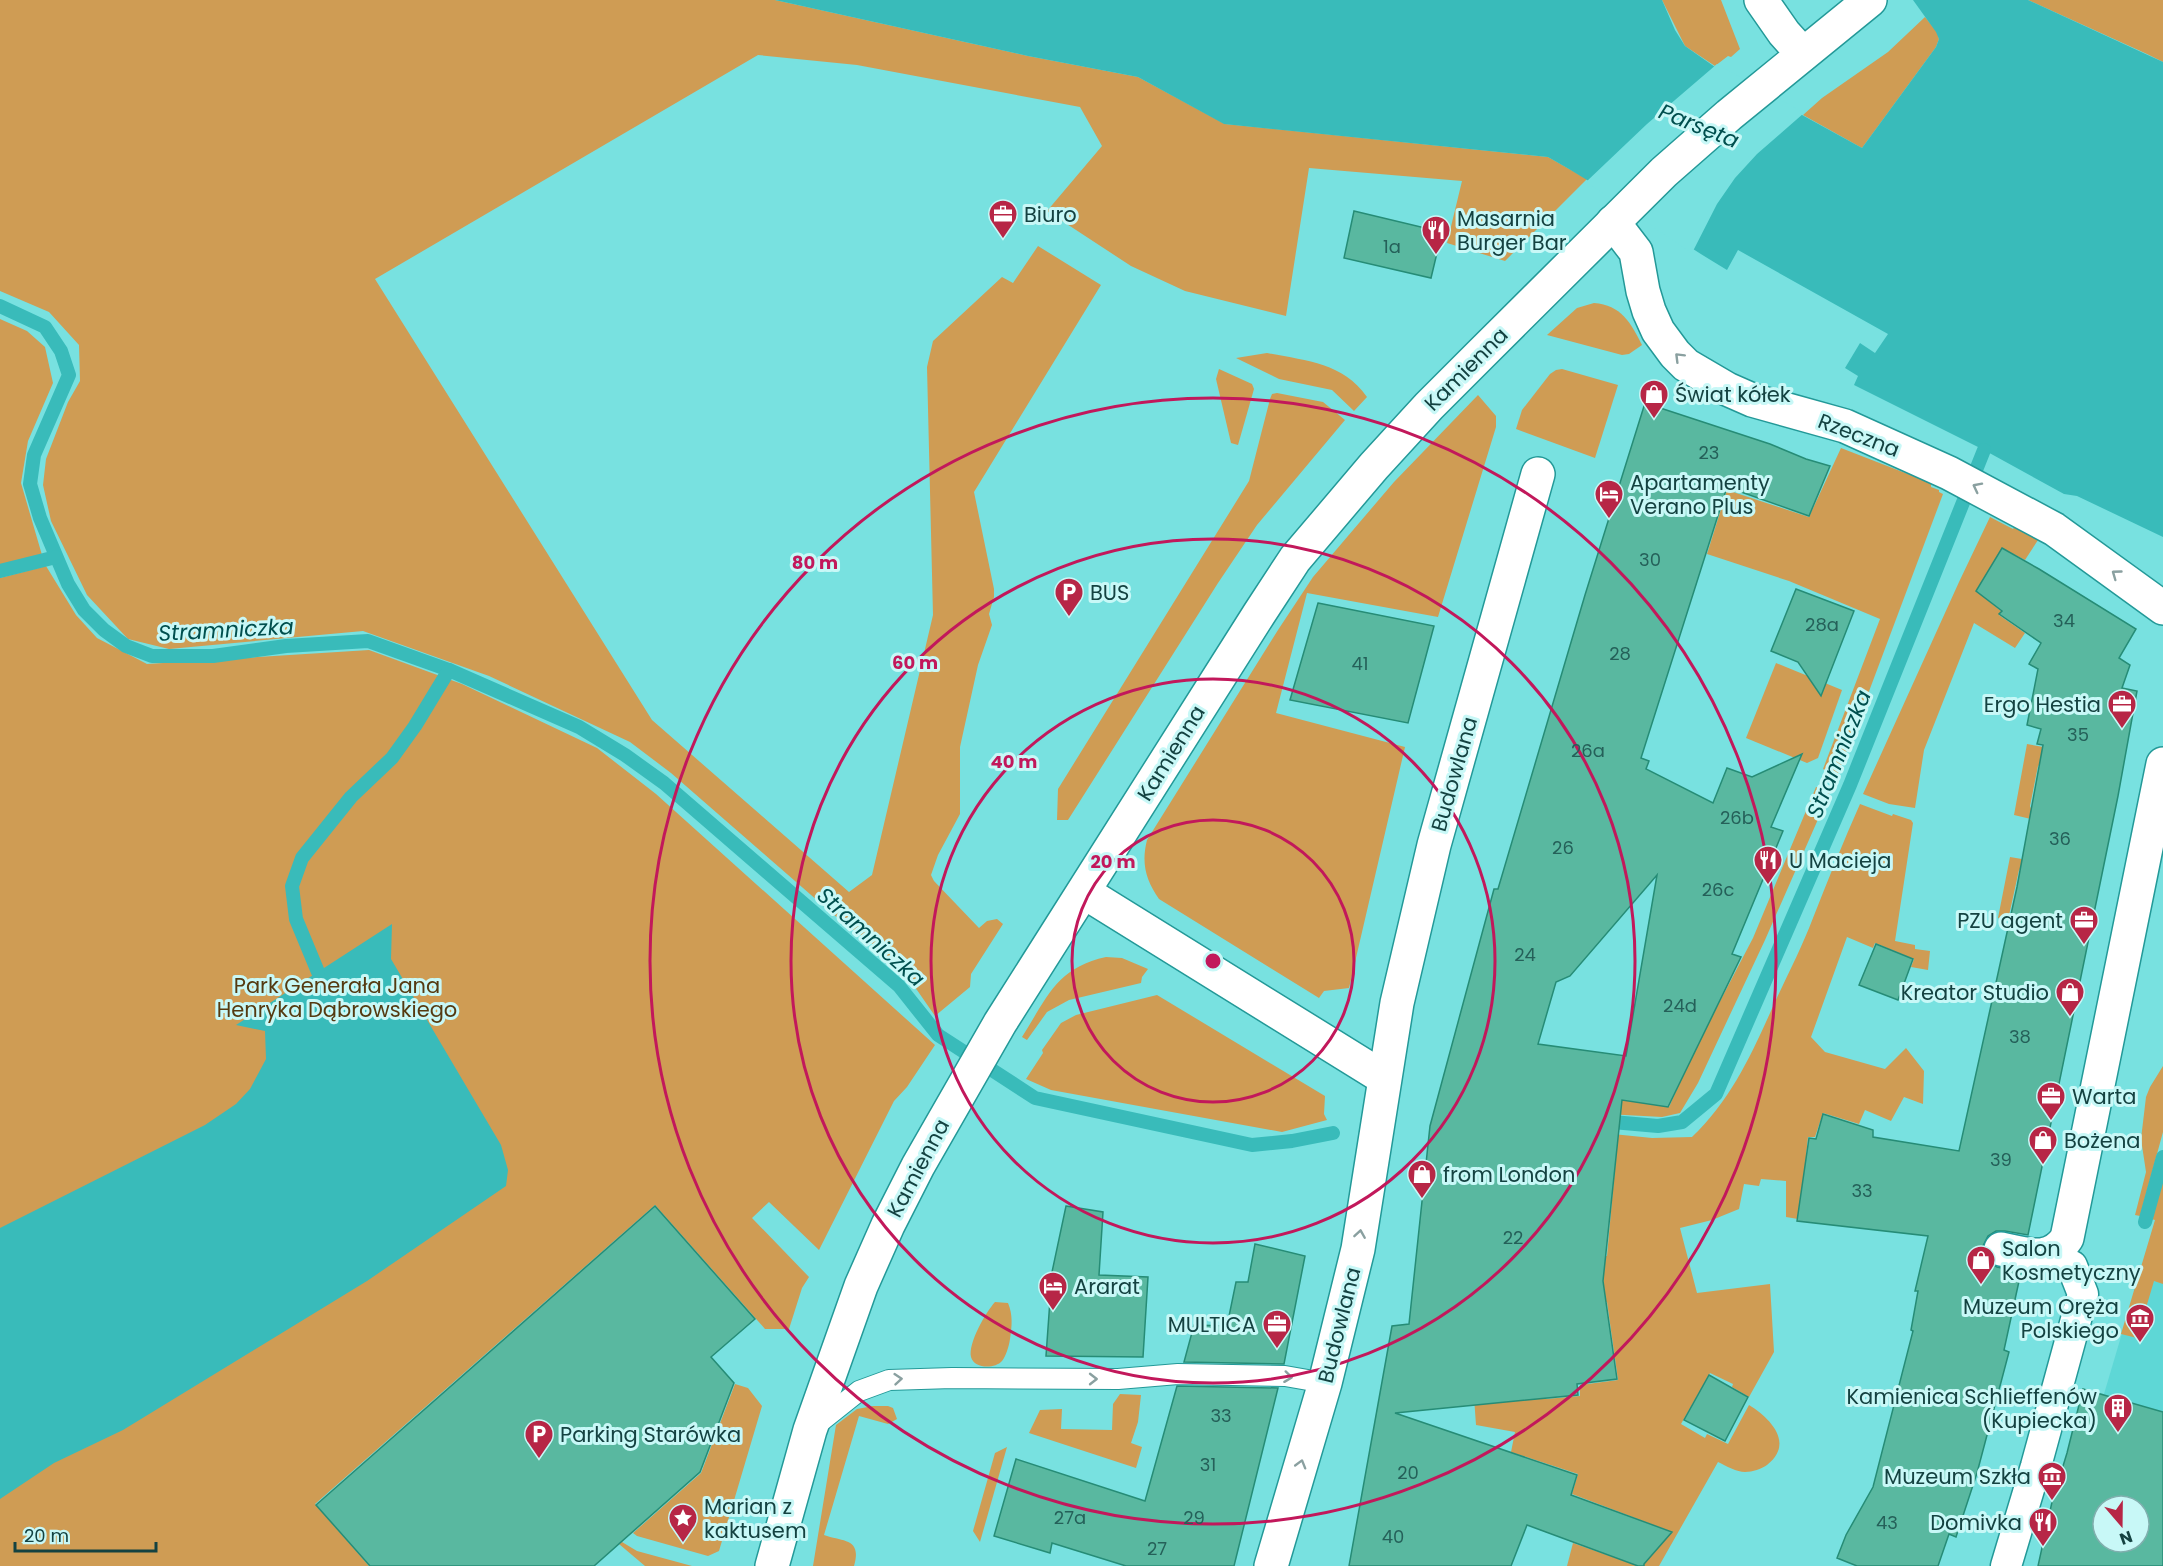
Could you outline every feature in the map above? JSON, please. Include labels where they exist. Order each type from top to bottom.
[{"type":"street","points":[[1761,0],[1784,33],[1803,54]]},
{"type":"street","name":"Kamienna","points":[[772,1566],[810,1430],[861,1286],[888,1225],[948,1111],[1000,1023],[1295,560],[1374,466],[1429,406],[1614,220],[1672,164],[1775,76],[1870,0]]},
{"type":"street","name":"Rzeczna","points":[[1614,220],[1636,252],[1643,291],[1658,331],[1686,365],[1727,389],[1752,400],[1845,426],[1949,472],[2054,529],[2163,608]]},
{"type":"street","name":"Budowlana","points":[[1271,1566],[1325,1383],[1358,1249],[1397,1003],[1434,845],[1538,474]]},
{"type":"street","points":[[2006,1566],[2083,1294],[2070,1252],[2163,764]]},
{"type":"street","points":[[1084,892],[1384,1078]]},
{"type":"street","points":[[2001,1249],[2039,1256],[2054,1252],[2062,1246],[2070,1252]]},
{"type":"lane","points":[[810,1430],[859,1391],[889,1380],[1118,1378],[1178,1374],[1285,1376],[1325,1383]]},
{"type":"shaded area","name":"Muzeum Oręża Polskiego","points":[[2163,1195],[2163,1485],[2067,1453],[2083,1389],[2104,1394]]},
{"type":"green space","points":[[0,0],[775,0],[1028,56],[1138,77],[1225,124],[1548,157],[1587,179],[1505,261],[1447,243],[1462,181],[1309,168],[1286,316],[1185,291],[1131,266],[1047,211],[1102,146],[1080,107],[857,65],[758,55],[375,279],[652,720],[849,892],[872,875],[933,615],[927,367],[933,341],[1002,277],[1013,283],[1038,246],[1101,285],[974,492],[994,589],[989,614],[992,625],[978,665],[960,747],[960,814],[938,855],[931,875],[934,881],[979,928],[987,921],[997,919],[1003,924],[971,974],[970,987],[935,1016],[917,990],[879,949],[834,915],[671,773],[630,742],[489,676],[363,631],[169,649],[128,639],[87,595],[51,521],[43,485],[46,459],[68,402],[80,381],[79,345],[49,312],[0,291]]},
{"type":"green space","points":[[1662,0],[1721,0],[1740,49],[1715,66],[1685,46]]},
{"type":"green space","points":[[2028,0],[2163,0],[2163,62],[2147,54]]},
{"type":"green space","points":[[1925,17],[1937,32],[1939,39],[1936,47],[1862,148],[1803,115],[1822,98],[1888,52]]},
{"type":"green space","points":[[1594,303],[1611,307],[1624,316],[1642,345],[1629,354],[1622,355],[1547,335],[1577,308]]},
{"type":"green space","points":[[0,319],[27,331],[45,347],[53,383],[28,441],[21,483],[42,555],[0,565]]},
{"type":"green space","points":[[1267,353],[1309,361],[1335,370],[1357,385],[1367,397],[1354,411],[1332,390],[1279,379],[1236,358]]},
{"type":"green space","points":[[1219,369],[1252,384],[1254,389],[1238,445],[1231,443],[1216,379]]},
{"type":"green space","points":[[1562,369],[1618,385],[1595,458],[1516,429],[1522,410],[1550,374]]},
{"type":"green space","points":[[1272,394],[1323,402],[1345,420],[1257,525],[1068,820],[1057,820],[1058,789],[1249,481],[1270,399]]},
{"type":"green space","points":[[1478,395],[1496,416],[1496,427],[1438,617],[1307,593],[1276,713],[1405,747],[1349,988],[1324,991],[1319,998],[1159,899],[1146,871],[1147,840],[1313,577],[1394,482]]},
{"type":"green space","points":[[1841,448],[1931,483],[1931,487],[1943,494],[1835,782],[1823,778],[1827,771],[1823,769],[1880,619],[1789,581],[1707,554],[1727,490],[1809,517]]},
{"type":"green space","points":[[1990,517],[2013,529],[2015,526],[2038,540],[2025,560],[2002,548],[1976,591],[2001,611],[1999,615],[2025,633],[2015,648],[1974,623],[1924,750],[1915,808],[1889,804],[1863,794],[1959,582]]},
{"type":"green space","name":"Park Generała Jana Henryka Dąbrowskiego","points":[[46,566],[76,615],[97,638],[147,664],[369,650],[462,684],[597,748],[656,794],[935,1045],[907,1087],[894,1101],[819,1250],[769,1202],[752,1218],[809,1277],[802,1288],[789,1329],[765,1329],[655,1205],[315,1504],[369,1566],[0,1566],[0,578]]},
{"type":"green space","points":[[1776,663],[1842,690],[1818,758],[1807,763],[1746,738]]},
{"type":"green space","points":[[2027,744],[2049,748],[2046,760],[2038,766],[2030,806],[2035,820],[2014,815]]},
{"type":"green space","points":[[1816,787],[1830,792],[1765,940],[1698,1083],[1680,1113],[1662,1117],[1588,1113],[1589,1095],[1669,1107],[1695,1049],[1753,938]]},
{"type":"green space","points":[[1860,804],[1892,816],[1893,814],[1911,820],[1913,823],[1895,941],[1915,945],[1915,949],[1930,951],[1928,970],[1911,967],[1914,959],[1875,943],[1873,948],[1847,937],[1811,1037],[1825,1052],[1885,1069],[1906,1048],[1924,1071],[1923,1104],[1904,1097],[1891,1121],[1865,1110],[1859,1124],[1823,1113],[1815,1137],[1808,1137],[1806,1156],[1818,1158],[1810,1221],[1786,1217],[1786,1181],[1761,1179],[1759,1186],[1744,1184],[1739,1209],[1712,1220],[1680,1228],[1697,1293],[1770,1284],[1774,1352],[1749,1397],[1732,1387],[1733,1384],[1710,1373],[1681,1424],[1705,1438],[1707,1434],[1728,1444],[1749,1405],[1771,1424],[1779,1440],[1779,1448],[1775,1457],[1767,1465],[1754,1471],[1739,1471],[1718,1462],[1659,1566],[1642,1566],[1672,1532],[1572,1494],[1578,1474],[1511,1452],[1515,1432],[1476,1425],[1474,1397],[1544,1389],[1546,1399],[1580,1396],[1580,1385],[1618,1380],[1607,1302],[1516,1312],[1521,1261],[1607,1256],[1617,1145],[1593,1132],[1652,1138],[1692,1137],[1719,1107],[1740,1074],[1758,1038],[1804,939]]},
{"type":"green space","points":[[2010,857],[2028,860],[2028,863],[2019,870],[2008,920],[1998,918]]},
{"type":"green space","points":[[1106,957],[1122,958],[1148,969],[1141,983],[1069,1000],[1047,1012],[1027,1040],[1022,1037],[1046,997],[1064,977],[1089,962]]},
{"type":"green space","points":[[1157,995],[1325,1096],[1324,1114],[1327,1120],[1282,1132],[1051,1090],[1026,1079],[1043,1053],[1042,1050],[1061,1023],[1076,1015]]},
{"type":"green space","points":[[2163,1066],[2163,1132],[2140,1216],[2135,1215],[2146,1172],[2141,1139],[2146,1097]]},
{"type":"green space","points":[[2163,1177],[2163,1284],[2154,1281],[2137,1338],[2121,1334],[2155,1220],[2151,1219]]},
{"type":"green space","points":[[995,1302],[1008,1303],[1010,1307],[1012,1325],[1009,1345],[999,1364],[985,1367],[973,1361],[972,1344],[983,1320]]},
{"type":"green space","points":[[735,1384],[748,1388],[762,1406],[719,1551],[708,1556],[637,1536],[633,1533],[701,1473]]},
{"type":"green space","points":[[1120,1394],[1141,1395],[1138,1422],[1131,1443],[1142,1447],[1136,1468],[1029,1433],[1040,1410],[1062,1409],[1061,1429],[1112,1430],[1113,1404]]},
{"type":"green space","points":[[873,1406],[893,1408],[897,1419],[888,1424],[859,1416],[824,1535],[853,1546],[856,1550],[854,1566],[813,1566],[836,1425],[857,1409]]},
{"type":"green space","points":[[1007,1447],[980,1542],[973,1531],[995,1453]]},
{"type":"green space","points":[[622,1542],[637,1551],[692,1566],[645,1566],[619,1544]]},
{"type":"green space","points":[[1573,1543],[1638,1566],[1567,1566]]},
{"type":"water","name":"Parsęta","points":[[775,0],[1662,0],[1685,46],[1715,67],[1862,148],[1936,47],[1939,39],[1913,0],[2028,0],[2163,62],[2163,537],[2077,496],[2064,494],[1984,450],[1854,385],[1858,376],[1845,368],[1860,343],[1875,353],[1888,334],[1738,250],[1727,270],[1548,157],[1224,124],[1138,77],[1028,56]]},
{"type":"water","points":[[392,924],[391,959],[501,1145],[508,1170],[506,1186],[367,1281],[123,1430],[54,1463],[0,1499],[0,1228],[205,1125],[236,1104],[250,1089],[266,1059],[265,1031],[236,1025]]},
{"type":"pier","points":[[1717,64],[1804,113],[1757,154],[1735,178],[1717,204],[1692,253],[1586,182],[1647,124]]},
{"type":"building","points":[[1354,211],[1442,232],[1431,278],[1344,258]]},
{"type":"building","points":[[1645,403],[1830,466],[1809,516],[1727,487],[1641,758],[1649,761],[1646,769],[1713,803],[1727,768],[1752,777],[1802,754],[1771,827],[1783,831],[1732,954],[1741,957],[1668,1107],[1622,1100],[1603,1281],[1617,1379],[1577,1384],[1578,1395],[1395,1413],[1577,1475],[1571,1495],[1672,1532],[1644,1566],[1638,1566],[1527,1525],[1511,1566],[1349,1566],[1392,1326],[1409,1324],[1430,1126],[1494,889],[1498,889],[1585,595]],"holes":[[[1657,875],[1626,1056],[1538,1044],[1556,982],[1570,976]]]},
{"type":"building","points":[[2002,548],[2136,629],[2119,658],[2130,665],[2122,688],[2137,691],[2118,796],[2028,1235],[1996,1231],[1988,1236],[1983,1246],[1983,1255],[1989,1263],[2021,1272],[2004,1350],[2009,1352],[1977,1473],[1956,1537],[1949,1534],[1938,1566],[1857,1566],[1837,1558],[1846,1535],[1873,1487],[1913,1331],[1911,1330],[1918,1291],[1915,1291],[1928,1236],[1797,1221],[1809,1138],[1816,1139],[1823,1114],[1873,1130],[1873,1137],[1959,1151],[2017,887],[2043,745],[2037,744],[2041,729],[2027,725],[2038,669],[2029,664],[2041,643],[1999,614],[2002,611],[1976,591]]},
{"type":"building","points":[[1796,589],[1854,611],[1821,696],[1798,662],[1771,651]]},
{"type":"building","points":[[1318,603],[1434,626],[1408,723],[1290,700]]},
{"type":"building","points":[[1876,944],[1913,959],[1898,1000],[1859,985]]},
{"type":"building","points":[[655,1206],[755,1319],[711,1357],[734,1383],[700,1472],[594,1566],[370,1566],[316,1505]]},
{"type":"building","points":[[1066,1206],[1103,1212],[1099,1275],[1148,1277],[1143,1357],[1046,1356],[1052,1272]]},
{"type":"building","points":[[1255,1244],[1305,1256],[1284,1364],[1184,1362],[1194,1325],[1227,1326],[1236,1282],[1248,1282]]},
{"type":"building","points":[[1709,1375],[1748,1397],[1725,1441],[1684,1420]]},
{"type":"building","points":[[1177,1386],[1278,1388],[1234,1566],[1126,1566],[1052,1543],[1050,1553],[994,1536],[1016,1459],[1145,1501]]},
{"type":"building","points":[[2083,1389],[2163,1412],[2163,1566],[2038,1566],[2052,1502]]},
{"type":"waterway","name":"Stramniczka","points":[[0,306],[45,327],[61,351],[69,375],[34,455],[30,484],[40,518],[68,584],[84,610],[104,630],[126,646],[152,656],[213,656],[286,646],[368,641],[449,670],[579,727],[625,755],[664,783],[899,986],[938,1035],[1035,1098],[1252,1145],[1292,1141],[1333,1133]]},
{"type":"waterway","name":"Stramniczka","points":[[1601,1121],[1658,1126],[1682,1122],[1716,1094],[1850,785],[1984,450]]},
{"type":"waterway","points":[[0,571],[56,557]]},
{"type":"waterway","name":"Stramniczka","points":[[318,972],[296,919],[292,886],[302,858],[351,797],[392,758],[415,726],[449,670]]},
{"type":"waterway","points":[[2145,1222],[2163,1157]]},
{"type":"place","name":"Biuro","points":[[1003,240]]},
{"type":"place","name":"Masarnia Burger Bar","points":[[1436,256]]},
{"type":"place","name":"Świat kółek","points":[[1654,420]]},
{"type":"place","name":"Apartamenty Verano Plus","points":[[1609,520]]},
{"type":"place","name":"BUS","points":[[1069,618]]},
{"type":"place","name":"Ergo Hestia","points":[[2122,730]]},
{"type":"place","name":"U Macieja","points":[[1768,886]]},
{"type":"place","name":"PZU agent","points":[[2084,946]]},
{"type":"place","name":"Kreator Studio","points":[[2070,1018]]},
{"type":"place","name":"Warta","points":[[2051,1122]]},
{"type":"place","name":"Bożena","points":[[2043,1166]]},
{"type":"place","name":"from London","points":[[1422,1200]]},
{"type":"place","name":"Salon Kosmetyczny","points":[[1981,1286]]},
{"type":"place","name":"Ararat","points":[[1053,1312]]},
{"type":"place","name":"Muzeum Oręża Polskiego","points":[[2140,1344]]},
{"type":"place","name":"MULTICA","points":[[1277,1350]]},
{"type":"place","name":"Kamienica Schlieffenów (Kupiecka)","points":[[2118,1434]]},
{"type":"place","name":"Parking Starówka","points":[[539,1460]]},
{"type":"place","name":"Muzeum Szkła","points":[[2052,1502]]},
{"type":"place","name":"Marian z kaktusem","points":[[683,1544]]},
{"type":"place","name":"Domivka","points":[[2043,1548]]}]
